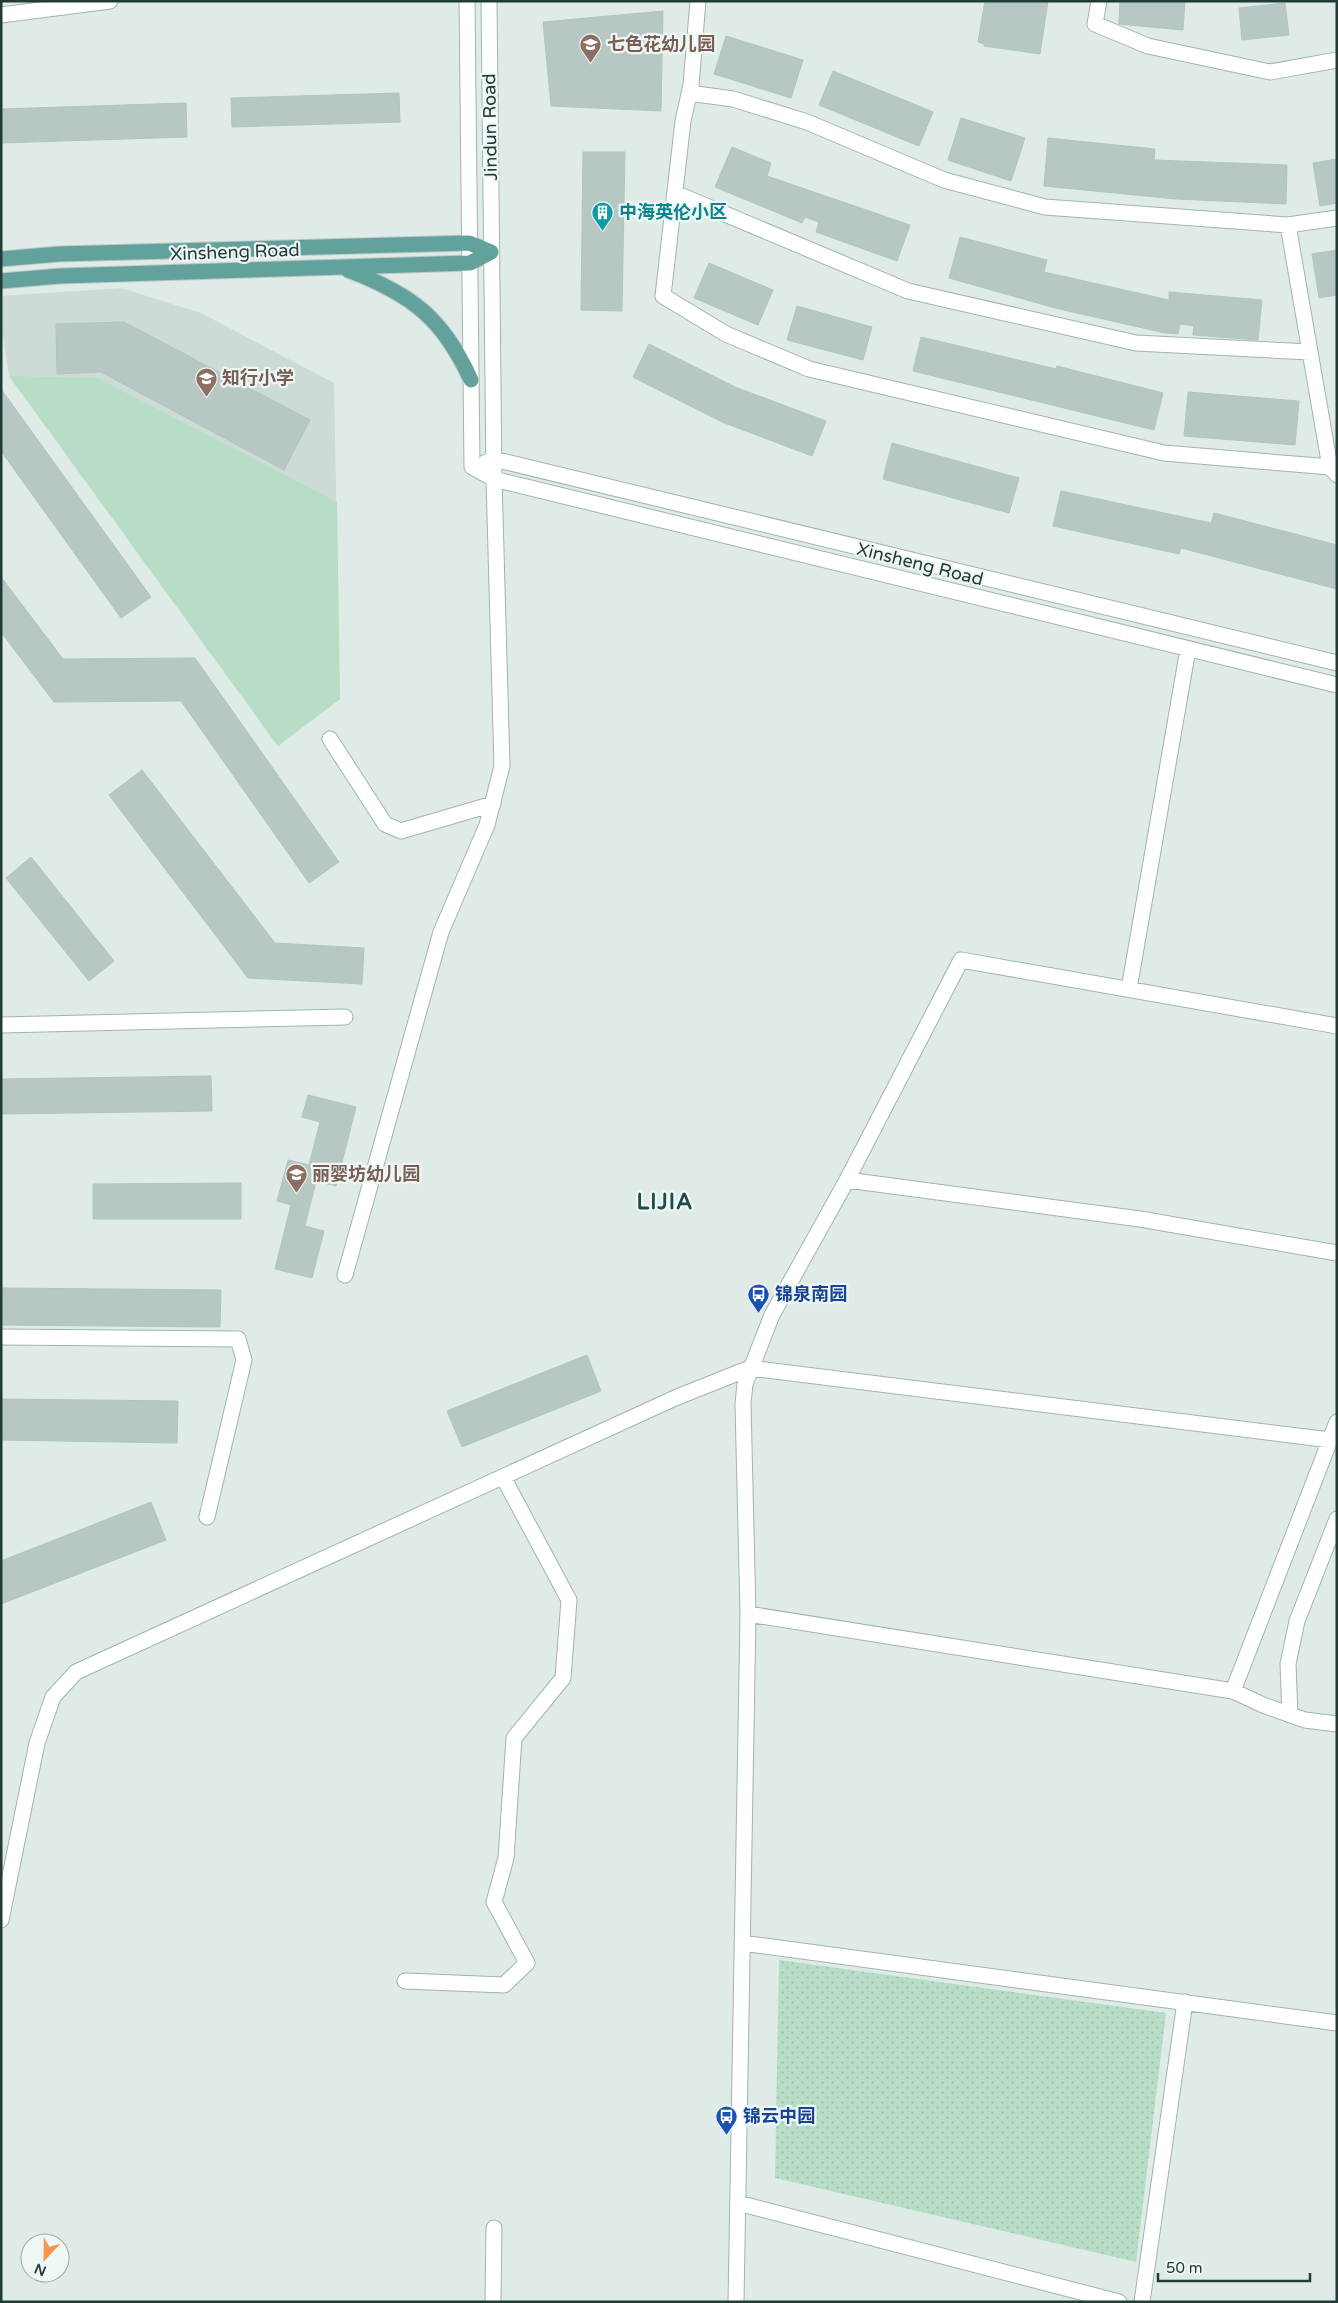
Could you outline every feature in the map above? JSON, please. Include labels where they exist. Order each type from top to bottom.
[{"type":"main road","name":"Xinsheng Road","points":[[1,259],[59,254],[470,243],[492,252]]},
{"type":"main road","name":"Xinsheng Road","points":[[1,281],[60,276],[470,263],[492,252]]},
{"type":"main road","points":[[342,267],[382,283],[415,304],[442,330],[457,350],[471,380]]},
{"type":"street","points":[[1,15],[110,1]]},
{"type":"street","name":"Jindun Road","points":[[467,1],[470,243]]},
{"type":"street","name":"Jindun Road","points":[[489,1],[492,252]]},
{"type":"street","points":[[698,1],[689,93],[683,121],[663,296],[726,334],[809,368],[1164,453],[1334,471],[1310,352],[1288,225]]},
{"type":"street","points":[[1099,1],[1095,24],[1148,46],[1270,72],[1337,60]]},
{"type":"street","points":[[689,93],[732,99],[797,120],[944,180],[1045,207],[1288,225],[1337,218]]},
{"type":"street","points":[[675,193],[908,290],[1136,343],[1310,352]]},
{"type":"street","points":[[470,243],[472,467],[494,459]]},
{"type":"street","points":[[345,1275],[441,932],[488,825],[502,766],[494,479],[492,252]]},
{"type":"street","name":"Xinsheng Road","points":[[494,459],[1337,663]]},
{"type":"street","name":"Xinsheng Road","points":[[472,467],[494,479],[1337,685]]},
{"type":"street","points":[[1130,989],[1188,648]]},
{"type":"street","points":[[330,739],[385,824],[401,831],[493,804]]},
{"type":"street","points":[[736,2302],[748,1614],[743,1404],[744,1384],[772,1315],[847,1180],[960,960],[1337,1026]]},
{"type":"street","points":[[1,1024],[345,1017]]},
{"type":"street","points":[[847,1180],[1140,1219],[1337,1253]]},
{"type":"street","points":[[1,1337],[238,1339],[244,1360],[207,1517]]},
{"type":"street","points":[[1,1920],[37,1743],[53,1697],[76,1672],[676,1398],[750,1368],[1330,1440]]},
{"type":"street","points":[[1233,1691],[1337,1422]]},
{"type":"street","points":[[405,1981],[504,1984],[526,1963],[494,1902],[506,1858],[514,1738],[563,1678],[569,1600],[503,1477]]},
{"type":"street","points":[[1290,1715],[1288,1664],[1297,1621],[1337,1519]]},
{"type":"street","points":[[748,1614],[1233,1691],[1305,1720],[1337,1724]]},
{"type":"street","points":[[742,1942],[1337,2023]]},
{"type":"street","points":[[1142,2302],[1185,2002]]},
{"type":"street","points":[[738,2203],[1119,2302]]},
{"type":"street","points":[[493,2302],[494,2228]]},
{"type":"shaded area","points":[[121,288],[201,313],[334,383],[340,699],[278,746],[9,376],[1,323],[1,296]]},
{"type":"green space","points":[[9,376],[98,378],[337,502],[340,699],[278,746]]},
{"type":"green space","points":[[779,1960],[1166,2013],[1136,2262],[775,2178]]},
{"type":"building","points":[[985,1],[1048,1],[1040,54],[984,46],[984,44],[978,42]]},
{"type":"building","points":[[1120,1],[1185,1],[1183,30],[1119,24]]},
{"type":"building","points":[[1285,3],[1289,35],[1242,40],[1239,8]]},
{"type":"building","name":"七色花幼儿园","points":[[663,11],[661,111],[551,106],[543,22]]},
{"type":"building","points":[[726,36],[803,60],[791,98],[714,74]]},
{"type":"building","points":[[833,71],[933,112],[919,146],[819,105]]},
{"type":"building","points":[[399,93],[400,122],[232,127],[231,98]]},
{"type":"building","points":[[186,103],[187,137],[1,143],[1,109]]},
{"type":"building","points":[[961,118],[1025,138],[1011,181],[948,160]]},
{"type":"building","points":[[1048,138],[1155,149],[1154,160],[1287,165],[1286,204],[1176,199],[1044,186]]},
{"type":"building","points":[[732,147],[771,163],[767,176],[910,225],[897,261],[816,232],[819,222],[805,217],[802,223],[715,187]]},
{"type":"building","name":"中海英伦小区","points":[[583,152],[625,152],[622,311],[581,310]]},
{"type":"building","points":[[1337,159],[1337,203],[1320,206],[1313,163]]},
{"type":"building","points":[[960,237],[1047,260],[1044,272],[1169,300],[1169,292],[1262,300],[1258,340],[1193,335],[1194,326],[1180,324],[1178,334],[1165,333],[1055,308],[949,278]]},
{"type":"building","points":[[1337,250],[1337,295],[1319,298],[1312,254]]},
{"type":"building","points":[[709,263],[773,290],[758,325],[694,298]]},
{"type":"building","points":[[797,306],[872,327],[863,360],[787,340]]},
{"type":"building","name":"知行小学","points":[[124,322],[310,420],[284,470],[101,372],[57,374],[56,324]]},
{"type":"building","points":[[921,337],[1056,369],[1057,366],[1163,393],[1154,430],[913,371]]},
{"type":"building","points":[[649,344],[735,387],[826,421],[812,456],[722,422],[633,377]]},
{"type":"building","points":[[1,389],[151,597],[121,618],[1,451]]},
{"type":"building","points":[[1188,392],[1299,401],[1295,445],[1184,436]]},
{"type":"building","points":[[892,443],[1019,478],[1009,513],[883,479]]},
{"type":"building","points":[[1061,491],[1211,523],[1214,513],[1337,545],[1337,589],[1181,548],[1179,554],[1053,526]]},
{"type":"building","points":[[1,577],[63,659],[195,658],[339,862],[309,883],[181,701],[54,702],[1,632]]},
{"type":"building","points":[[142,770],[275,943],[364,948],[362,984],[248,978],[109,795]]},
{"type":"building","points":[[31,857],[114,961],[89,981],[6,878]]},
{"type":"building","points":[[211,1076],[212,1111],[1,1114],[1,1079]]},
{"type":"building","name":"丽婴坊幼儿园","points":[[308,1095],[356,1107],[336,1186],[316,1181],[305,1226],[324,1231],[312,1278],[275,1269],[291,1205],[277,1201],[288,1160],[309,1165],[320,1122],[302,1117]]},
{"type":"building","points":[[241,1183],[241,1219],[93,1219],[93,1184]]},
{"type":"building","points":[[1,1288],[221,1290],[220,1327],[1,1325]]},
{"type":"building","points":[[587,1355],[601,1391],[462,1447],[447,1411]]},
{"type":"building","points":[[1,1399],[178,1401],[177,1443],[1,1440]]},
{"type":"building","points":[[151,1502],[166,1540],[1,1604],[1,1561]]},
{"type":"place","name":"七色花幼儿园","points":[[591,63]]},
{"type":"place","name":"中海英伦小区","points":[[603,231]]},
{"type":"place","name":"知行小学","points":[[206,397]]},
{"type":"place","name":"丽婴坊幼儿园","points":[[296,1193]]},
{"type":"place","name":"锦泉南园","points":[[759,1313]]},
{"type":"place","name":"锦云中园","points":[[727,2135]]},
{"type":"district","name":"LIJIA","points":[[665,1202]]}]
